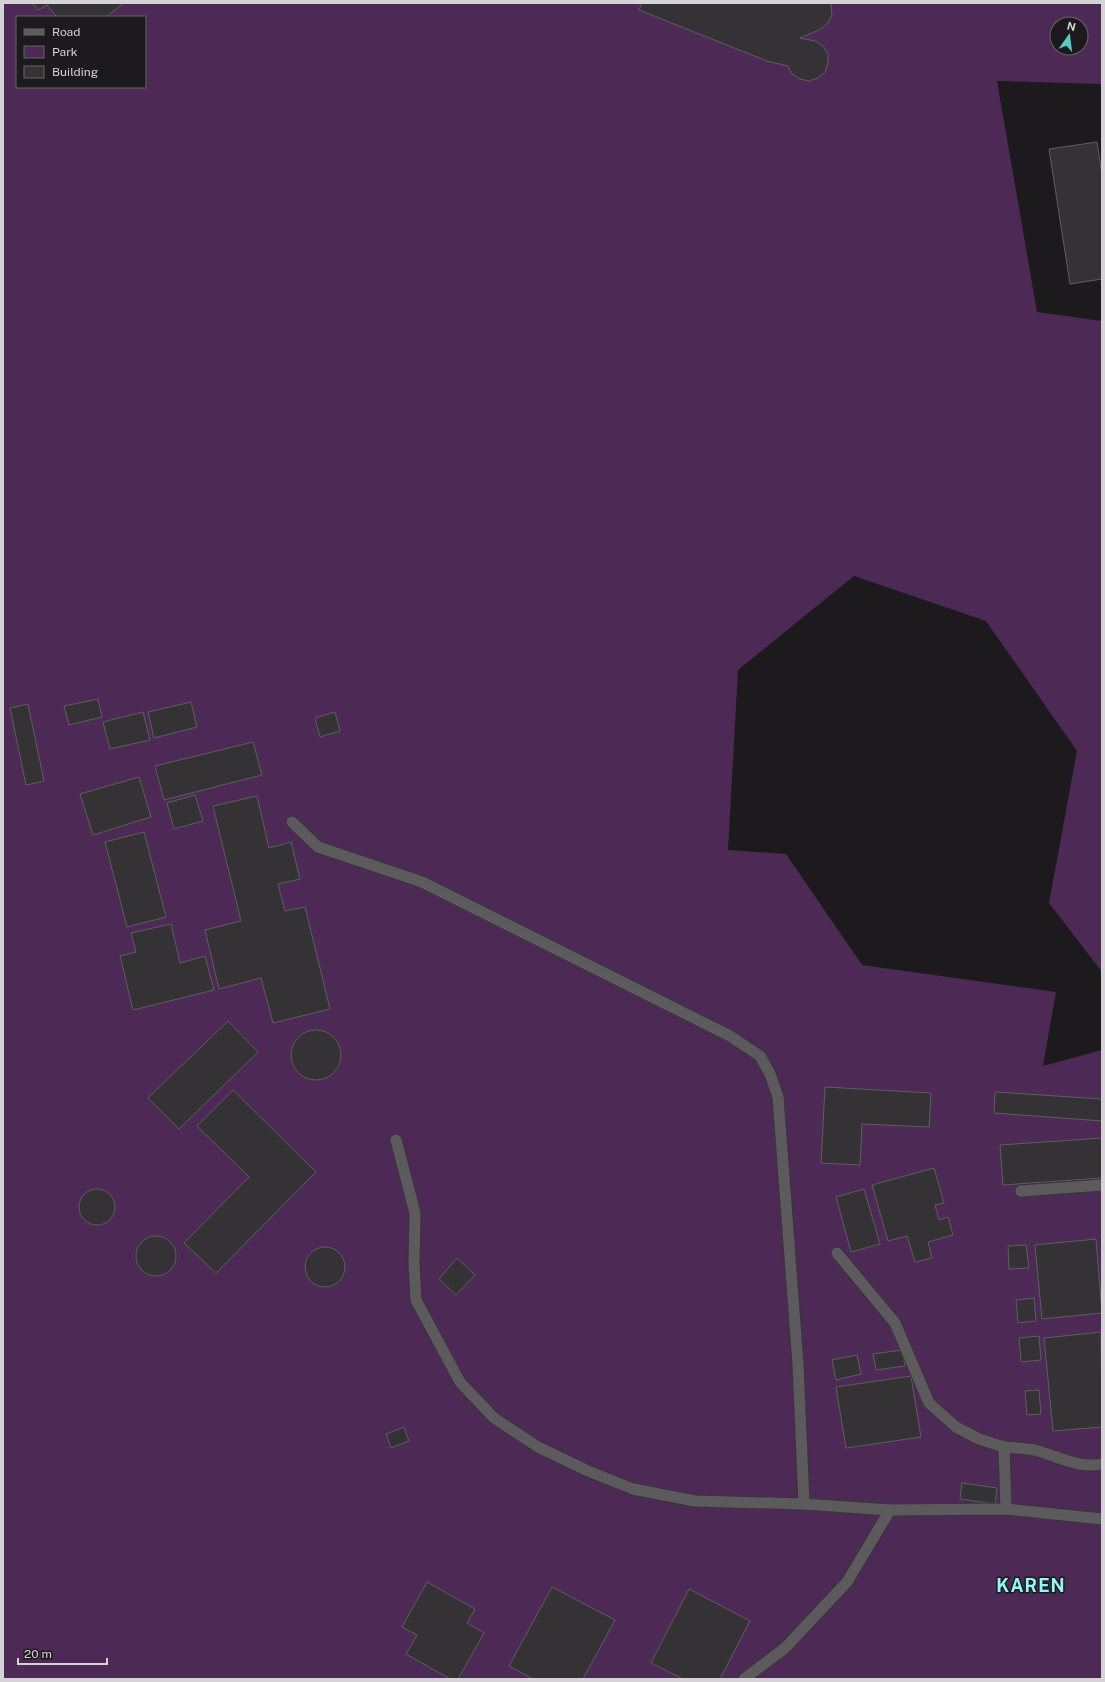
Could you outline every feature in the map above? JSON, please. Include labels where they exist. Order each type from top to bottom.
[{"type":"street","points":[[292,822],[318,847],[422,882],[730,1036],[760,1056],[770,1074],[778,1097],[798,1364],[804,1504]]},
{"type":"street","points":[[396,1140],[415,1213],[414,1263],[416,1300],[460,1382],[494,1418],[538,1447],[588,1471],[633,1489],[695,1501],[804,1504],[890,1510],[1006,1509],[1102,1519]]},
{"type":"street","points":[[1021,1191],[1102,1185]]},
{"type":"street","points":[[837,1253],[868,1288],[895,1323],[928,1403],[956,1427],[979,1439],[1004,1447],[1033,1450],[1066,1461],[1092,1466],[1102,1464]]},
{"type":"street","points":[[1004,1447],[1006,1509]]},
{"type":"street","points":[[744,1679],[785,1648],[847,1582],[890,1510]]},
{"type":"green space","points":[[3,3],[1102,3],[1102,84],[997,81],[1037,312],[1102,321],[1102,972],[1049,903],[1077,751],[986,621],[854,576],[738,670],[728,850],[786,854],[862,965],[1056,992],[1043,1066],[1102,1050],[1102,1679],[3,1679]]},
{"type":"building","points":[[32,3],[124,3],[107,16],[56,16],[47,5],[38,10]]},
{"type":"building","points":[[642,3],[831,3],[832,15],[827,24],[819,30],[800,38],[815,41],[823,46],[828,54],[828,63],[825,72],[818,78],[809,81],[800,79],[792,74],[788,66],[767,61],[639,10]]},
{"type":"building","points":[[1097,142],[1102,175],[1102,279],[1070,284],[1049,149]]},
{"type":"building","points":[[98,699],[102,717],[69,725],[64,706]]},
{"type":"building","points":[[191,702],[197,727],[154,738],[148,712]]},
{"type":"building","points":[[28,704],[44,781],[26,785],[10,708]]},
{"type":"building","points":[[143,712],[150,740],[110,749],[103,722]]},
{"type":"building","points":[[335,712],[340,731],[320,737],[315,718]]},
{"type":"building","points":[[253,742],[262,775],[164,800],[155,766]]},
{"type":"building","points":[[139,777],[151,817],[93,835],[80,794]]},
{"type":"building","points":[[195,795],[203,821],[174,829],[167,803]]},
{"type":"building","points":[[257,796],[269,848],[291,842],[300,879],[278,884],[285,911],[305,907],[330,1009],[273,1023],[261,978],[219,989],[205,930],[241,921],[213,806]]},
{"type":"building","points":[[144,832],[166,917],[127,927],[105,842]]},
{"type":"building","points":[[171,924],[180,963],[205,956],[214,990],[133,1010],[120,956],[136,952],[131,933]]},
{"type":"building","points":[[228,1021],[258,1052],[179,1129],[148,1098]]},
{"type":"building","points":[[311,1030],[321,1030],[334,1037],[341,1050],[341,1060],[334,1073],[321,1080],[311,1080],[302,1076],[295,1069],[291,1060],[291,1050],[295,1041],[302,1034]]},
{"type":"building","points":[[825,1087],[931,1093],[929,1127],[862,1124],[860,1165],[821,1163]]},
{"type":"building","points":[[233,1090],[316,1172],[216,1273],[184,1243],[249,1177],[197,1126]]},
{"type":"building","points":[[995,1092],[1102,1099],[1102,1121],[994,1113]]},
{"type":"building","points":[[1102,1138],[1102,1178],[1003,1185],[1000,1145]]},
{"type":"building","points":[[934,1168],[944,1203],[935,1205],[939,1220],[948,1217],[953,1235],[928,1242],[932,1258],[915,1262],[907,1236],[888,1241],[872,1185]]},
{"type":"building","points":[[97,1189],[110,1194],[115,1207],[110,1220],[97,1225],[84,1220],[79,1207],[84,1194]]},
{"type":"building","points":[[864,1189],[880,1244],[851,1252],[836,1197]]},
{"type":"building","points":[[160,1236],[167,1239],[173,1245],[176,1256],[175,1264],[167,1273],[160,1276],[152,1276],[145,1273],[137,1264],[136,1252],[139,1245],[148,1237]]},
{"type":"building","points":[[1096,1239],[1102,1313],[1042,1319],[1035,1245]]},
{"type":"building","points":[[1026,1245],[1029,1268],[1009,1269],[1008,1246]]},
{"type":"building","points":[[325,1247],[333,1249],[339,1253],[343,1259],[345,1267],[343,1275],[339,1281],[333,1285],[325,1287],[317,1285],[311,1281],[307,1275],[305,1267],[307,1259],[311,1253],[317,1249]]},
{"type":"building","points":[[457,1258],[475,1275],[456,1295],[439,1279]]},
{"type":"building","points":[[1034,1298],[1036,1321],[1018,1323],[1016,1300]]},
{"type":"building","points":[[1101,1332],[1102,1427],[1053,1431],[1044,1338]]},
{"type":"building","points":[[1039,1336],[1041,1360],[1021,1362],[1019,1338]]},
{"type":"building","points":[[902,1350],[905,1366],[876,1370],[873,1354]]},
{"type":"building","points":[[857,1355],[861,1374],[836,1380],[832,1360]]},
{"type":"building","points":[[911,1376],[921,1437],[846,1448],[836,1387]]},
{"type":"building","points":[[1039,1390],[1041,1414],[1027,1415],[1025,1391]]},
{"type":"building","points":[[404,1427],[409,1441],[391,1448],[386,1434]]},
{"type":"building","points":[[962,1483],[997,1488],[995,1504],[960,1499]]},
{"type":"building","points":[[427,1582],[475,1609],[467,1623],[484,1633],[458,1679],[450,1679],[406,1654],[417,1635],[402,1627]]},
{"type":"building","points":[[552,1587],[615,1620],[583,1679],[533,1679],[509,1666]]},
{"type":"building","points":[[689,1589],[750,1621],[720,1679],[683,1679],[651,1663]]},
{"type":"district","name":"KAREN","points":[[1031,1586]]}]
